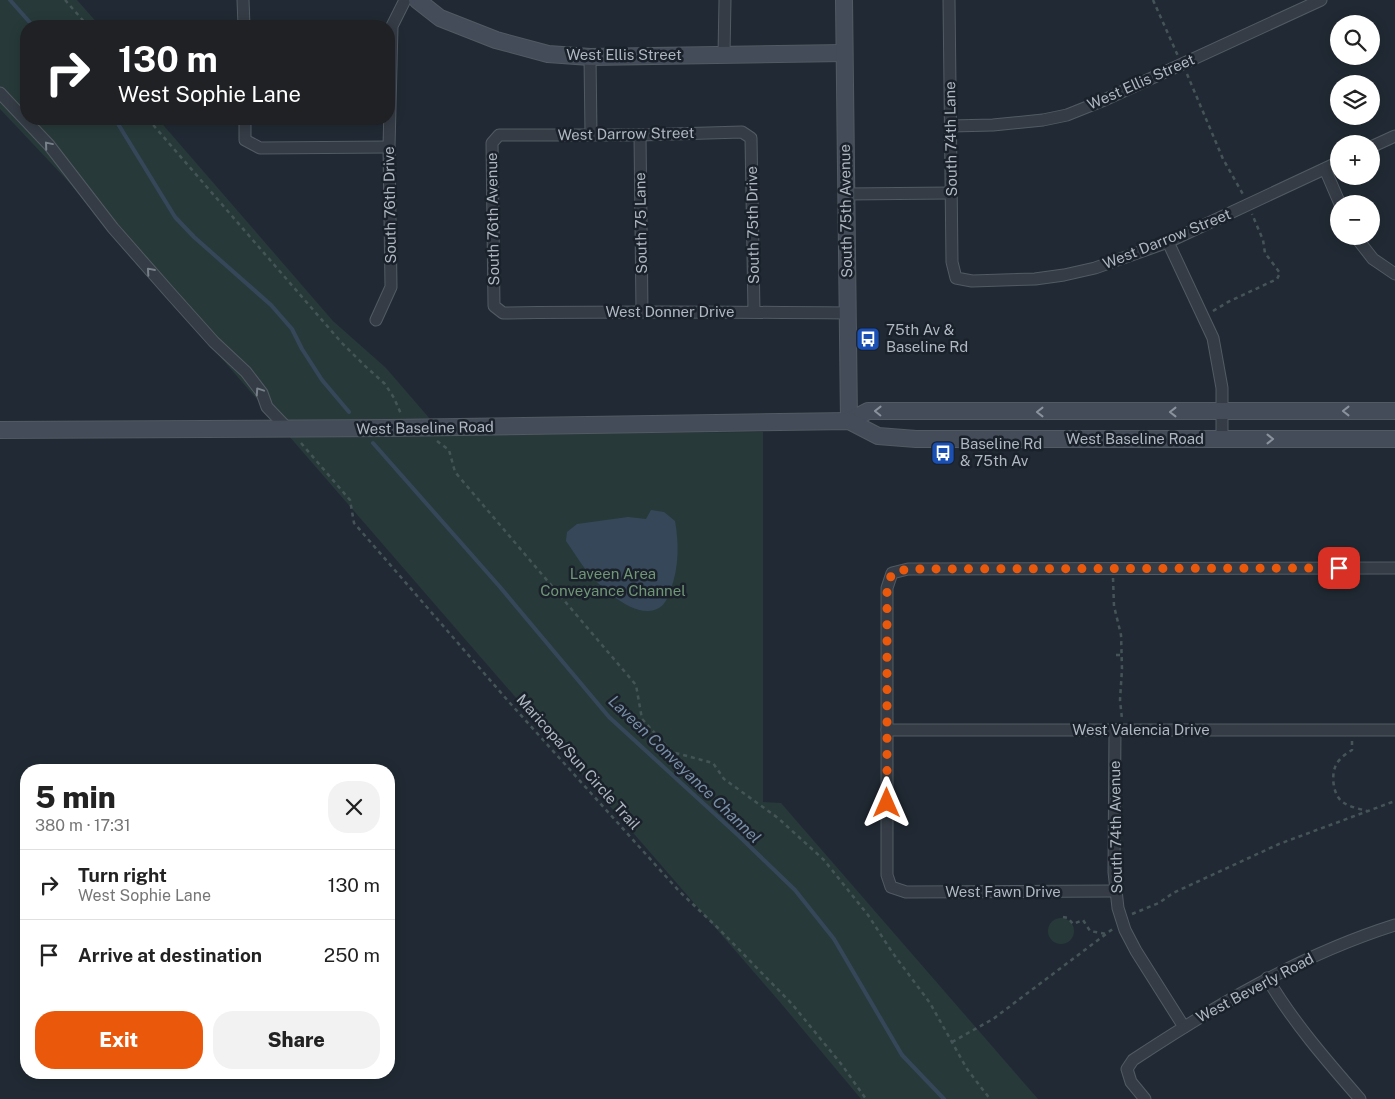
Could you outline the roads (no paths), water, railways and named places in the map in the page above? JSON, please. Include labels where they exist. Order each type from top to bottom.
[{"type":"main road","name":"West Ellis Street","points":[[417,0],[440,18],[496,40],[548,54],[590,57],[844,53]]},
{"type":"main road","name":"South 75th Avenue","points":[[844,0],[850,421]]},
{"type":"main road","name":"West Baseline Road","points":[[0,430],[335,429],[850,421],[868,411],[1395,411]]},
{"type":"main road","name":"West Baseline Road","points":[[850,421],[878,436],[916,439],[1395,439]]},
{"type":"street","points":[[243,0],[244,20]]},
{"type":"street","name":"South 76th Drive","points":[[395,20],[405,0]]},
{"type":"street","points":[[724,54],[725,0]]},
{"type":"street","name":"South 74th Lane","points":[[949,0],[952,262],[956,278]]},
{"type":"street","name":"West Ellis Street","points":[[951,126],[1017,124],[1067,115],[1102,101],[1320,0]]},
{"type":"street","points":[[590,57],[591,134]]},
{"type":"street","points":[[0,93],[20,114]]},
{"type":"street","points":[[30,125],[49,145],[90,200],[159,281],[214,342],[246,372],[262,393],[267,407],[288,429]]},
{"type":"street","points":[[245,125],[245,140],[260,148],[389,147]]},
{"type":"street","name":"South 76th Drive","points":[[376,320],[392,286],[390,125]]},
{"type":"street","name":"West Darrow Street","points":[[499,135],[640,135],[742,132],[751,138]]},
{"type":"street","name":"South 76th Avenue","points":[[494,306],[492,143],[499,135]]},
{"type":"street","name":"South 75 Lane","points":[[640,135],[642,311]]},
{"type":"street","points":[[1380,143],[1395,136]]},
{"type":"street","name":"South 75th Drive","points":[[751,138],[754,312]]},
{"type":"street","name":"West Darrow Street","points":[[956,278],[972,282],[1035,279],[1096,268],[1168,242],[1330,166]]},
{"type":"street","points":[[1325,169],[1336,195]]},
{"type":"street","points":[[846,194],[951,192]]},
{"type":"street","points":[[1168,242],[1213,338],[1222,388],[1222,439]]},
{"type":"street","points":[[1362,245],[1373,259],[1395,274]]},
{"type":"street","name":"West Donner Drive","points":[[494,306],[503,313],[642,311],[848,313]]},
{"type":"street","points":[[887,730],[887,588],[892,573],[908,569],[1395,568]]},
{"type":"street","name":"West Valencia Drive","points":[[887,730],[1395,730]]},
{"type":"street","name":"West Fawn Drive","points":[[887,730],[887,875],[891,887],[906,892],[1116,891]]},
{"type":"street","name":"South 74th Avenue","points":[[1119,730],[1116,891],[1118,908],[1136,951],[1184,1027]]},
{"type":"street","name":"West Beverly Road","points":[[1145,1099],[1131,1082],[1127,1070],[1133,1060],[1225,1001],[1267,978],[1305,959],[1395,925]]},
{"type":"street","points":[[1267,978],[1283,1005],[1303,1032],[1360,1099]]},
{"type":"water","points":[[651,510],[664,512],[675,521],[678,555],[674,580],[666,600],[659,608],[650,611],[628,606],[607,591],[589,574],[566,541],[567,532],[577,524],[628,517],[646,519]]},
{"type":"waterway","name":"Laveen Conveyance Channel","points":[[10,0],[28,20]]},
{"type":"waterway","name":"Laveen Conveyance Channel","points":[[119,125],[175,217],[194,237],[271,305],[292,329],[302,349],[322,380],[349,412]]},
{"type":"waterway","name":"Laveen Conveyance Channel","points":[[373,443],[500,587],[609,717],[795,890],[834,939],[902,1055],[944,1099]]},
{"type":"place","name":"75th Av & Baseline Rd","points":[[868,339]]},
{"type":"place","name":"Baseline Rd & 75th Av","points":[[943,453]]},
{"type":"park label","name":"Laveen Area Conveyance Channel","points":[[613,582]]}]
